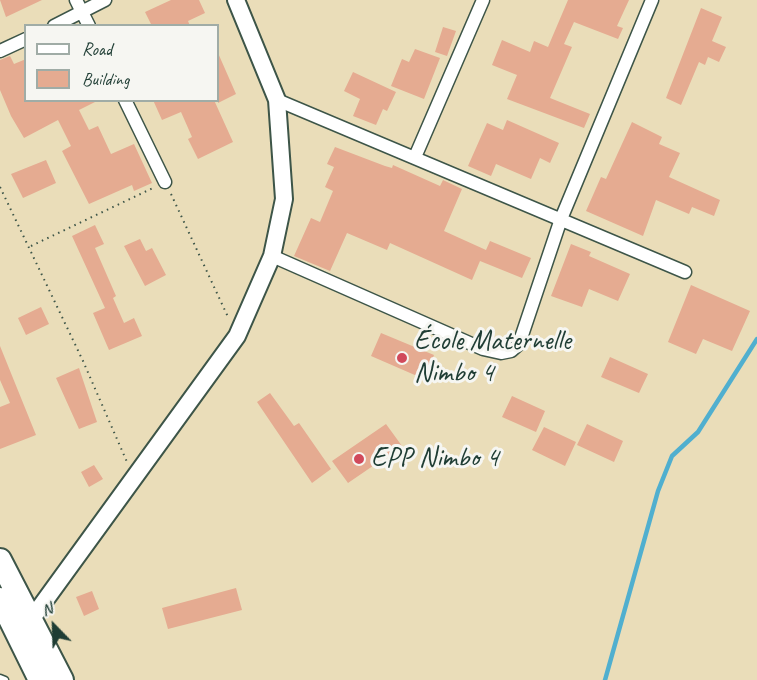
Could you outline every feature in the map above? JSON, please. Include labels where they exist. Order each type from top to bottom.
[{"type":"highway","points":[[0,560],[25,628],[40,680]]},
{"type":"highway","points":[[0,599],[25,628],[62,680]]},
{"type":"street","points":[[76,0],[88,24]]},
{"type":"street","points":[[58,24],[105,0]]},
{"type":"street","points":[[25,628],[237,336],[272,256],[285,199],[277,100],[236,0]]},
{"type":"street","points":[[415,158],[483,0]]},
{"type":"street","points":[[272,256],[483,349],[501,353],[519,344],[561,219],[651,0]]},
{"type":"street","points":[[0,51],[24,40]]},
{"type":"street","points":[[277,100],[685,272]]},
{"type":"street","points":[[126,102],[165,182]]},
{"type":"lane","points":[[0,678],[5,680]]},
{"type":"path","points":[[30,247],[165,182],[237,336]]},
{"type":"path","points":[[0,187],[30,247],[135,478]]},
{"type":"building","points":[[0,0],[42,0],[6,17]]},
{"type":"building","points":[[171,0],[199,0],[205,13],[188,21],[189,24],[151,24],[145,12]]},
{"type":"building","points":[[568,0],[629,0],[617,26],[623,28],[618,39],[574,22],[564,44],[572,47],[550,98],[590,114],[584,128],[507,99],[517,75],[492,65],[502,40],[530,52],[534,41],[548,47]]},
{"type":"building","points":[[701,8],[722,17],[712,41],[726,47],[719,62],[708,57],[705,65],[699,62],[681,105],[666,98]]},
{"type":"building","points":[[443,27],[456,31],[447,56],[435,52]]},
{"type":"building","points":[[415,49],[440,58],[424,99],[391,86],[402,59],[409,62]]},
{"type":"building","points":[[219,55],[236,94],[219,102]]},
{"type":"building","points":[[10,56],[14,64],[24,60],[24,102],[95,102],[79,110],[89,130],[98,126],[111,154],[134,144],[152,183],[134,191],[132,185],[89,204],[62,151],[71,146],[58,120],[24,138],[0,90],[0,60]]},
{"type":"building","points":[[353,72],[396,92],[387,111],[383,109],[376,125],[353,116],[360,99],[344,91]]},
{"type":"building","points":[[154,102],[215,102],[233,142],[198,159],[188,139],[192,137],[181,112],[162,120]]},
{"type":"building","points":[[507,120],[559,143],[550,163],[540,158],[531,179],[496,164],[491,176],[468,166],[487,123],[503,130]]},
{"type":"building","points":[[632,122],[662,137],[659,144],[680,153],[669,177],[720,200],[714,216],[692,207],[689,214],[656,200],[643,236],[586,211],[601,177],[606,179]]},
{"type":"building","points":[[335,147],[385,166],[392,168],[393,165],[440,186],[443,180],[462,189],[444,231],[486,250],[490,241],[531,258],[522,278],[480,261],[472,280],[390,243],[387,250],[347,233],[330,271],[294,256],[311,218],[320,222],[333,191],[325,187],[334,167],[327,164]]},
{"type":"building","points":[[46,160],[56,183],[23,198],[11,174]]},
{"type":"building","points":[[95,225],[104,244],[95,248],[116,296],[113,298],[124,323],[134,318],[142,336],[109,350],[93,313],[105,308],[72,236]]},
{"type":"building","points":[[140,239],[146,251],[152,248],[166,275],[145,286],[124,246]]},
{"type":"building","points":[[571,244],[591,252],[589,256],[630,274],[618,301],[589,289],[582,307],[551,296]]},
{"type":"building","points":[[691,285],[750,311],[732,351],[703,339],[696,354],[668,342]]},
{"type":"building","points":[[41,307],[49,324],[26,335],[18,318]]},
{"type":"building","points":[[381,333],[434,355],[424,379],[371,356]]},
{"type":"building","points":[[0,346],[36,435],[0,449],[0,407],[10,403],[0,380]]},
{"type":"building","points":[[610,357],[648,374],[639,393],[601,377]]},
{"type":"building","points":[[79,368],[97,422],[79,429],[56,378]]},
{"type":"building","points":[[270,393],[294,426],[299,423],[331,469],[312,483],[257,402]]},
{"type":"building","points":[[512,396],[545,411],[536,432],[502,417]]},
{"type":"building","points":[[386,424],[402,446],[348,483],[332,461]]},
{"type":"building","points":[[587,424],[623,441],[614,462],[577,445]]},
{"type":"building","points":[[544,427],[576,442],[565,466],[532,450]]},
{"type":"building","points":[[94,465],[103,479],[89,487],[81,472]]},
{"type":"building","points":[[236,588],[242,610],[168,629],[162,608]]},
{"type":"building","points":[[92,591],[99,609],[84,616],[76,597]]},
{"type":"waterway","points":[[605,680],[658,491],[672,456],[698,432],[757,339]]},
{"type":"place","name":"École Maternelle Nimbo 4","points":[[402,358]]},
{"type":"place","name":"EPP Nimbo 4","points":[[359,459]]}]
